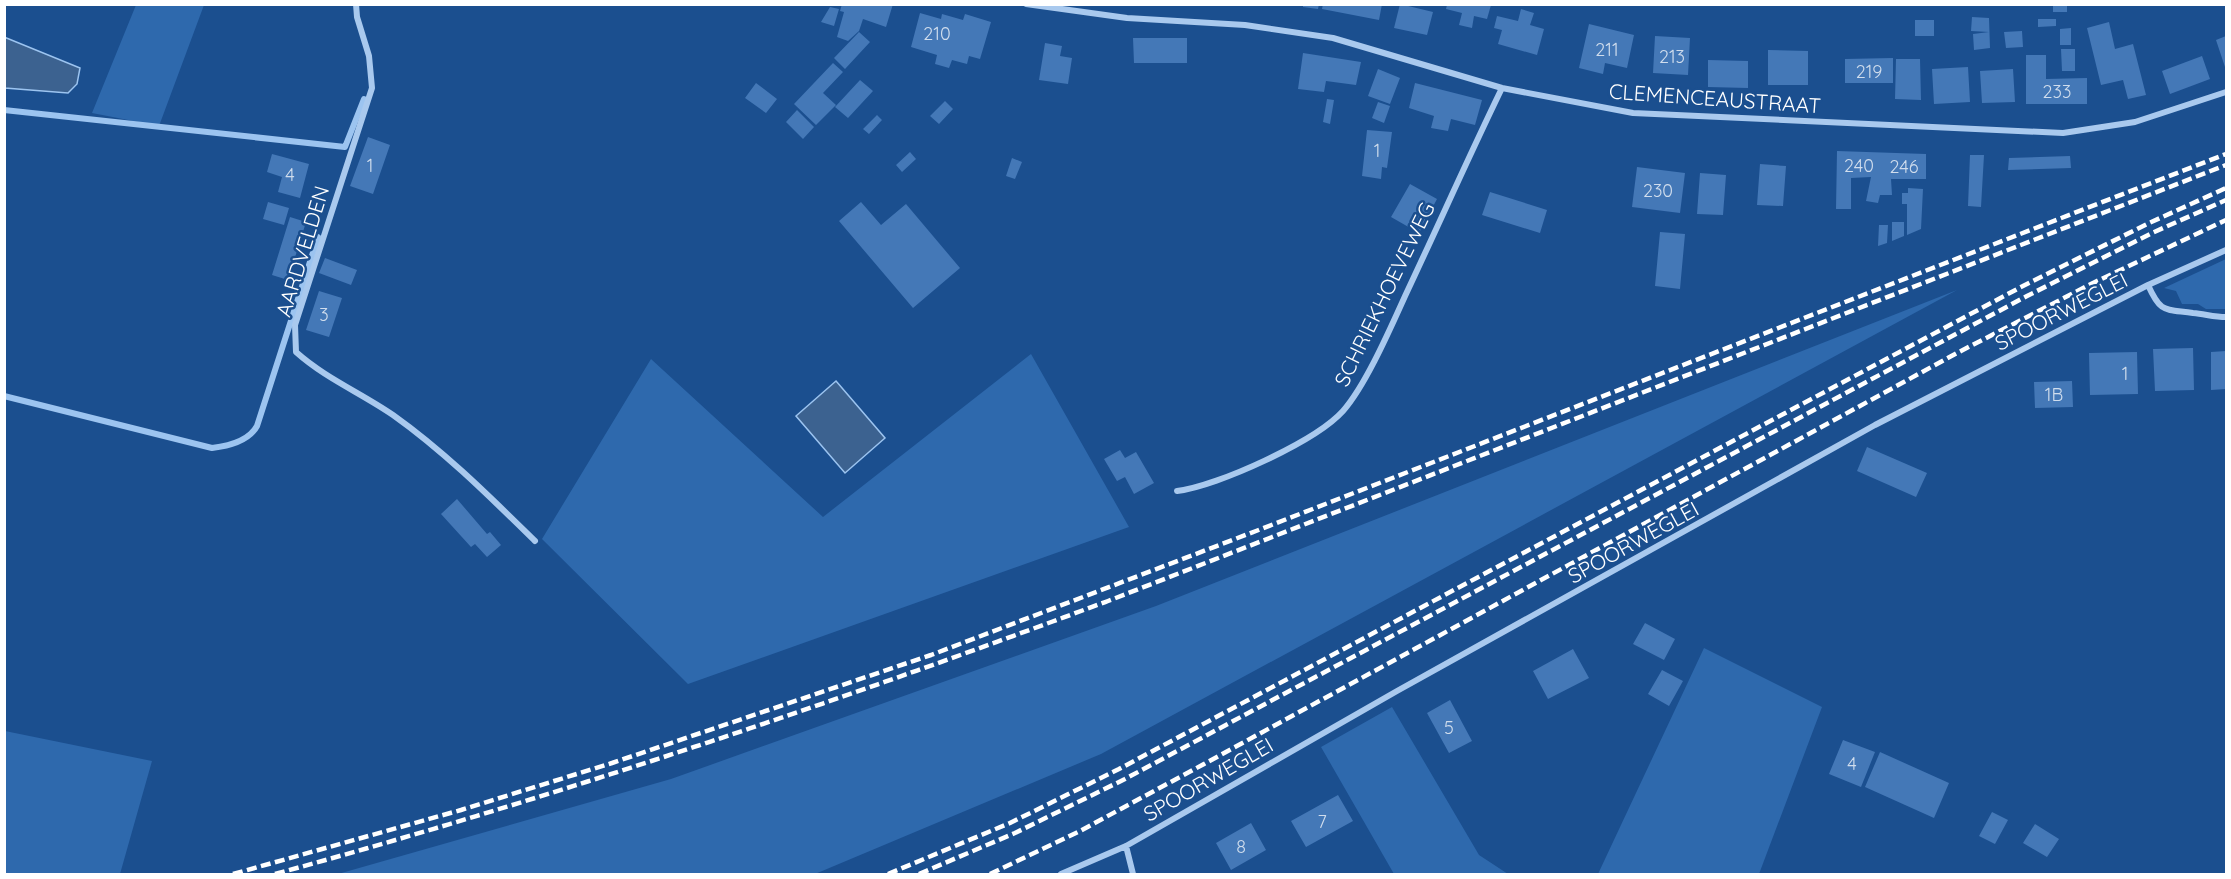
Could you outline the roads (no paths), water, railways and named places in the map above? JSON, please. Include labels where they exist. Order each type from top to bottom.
[{"type":"street","name":"AARDVELDEN","points":[[356,4],[369,56],[372,88],[295,325],[296,352],[315,369],[392,415],[466,474],[535,541]]},
{"type":"street","name":"CLEMENCEAUSTRAAT","points":[[1026,4],[1127,18],[1245,26],[1333,38],[1502,88],[1633,113],[2063,133],[2135,122],[2226,92]]},
{"type":"street","name":"SCHRIEKHOEVEWEG","points":[[1177,491],[1193,489],[1225,477],[1280,452],[1320,431],[1344,410],[1386,337],[1502,88]]},
{"type":"street","name":"SPOORWEGLEI","points":[[1061,874],[1126,846],[1397,691],[1866,430],[2148,285],[2226,250]]},
{"type":"street","points":[[2148,285],[2156,303],[2163,309],[2207,317],[2226,316]]},
{"type":"street","points":[[1126,846],[1133,874]]},
{"type":"waterway","points":[[4,110],[345,147],[364,99]]},
{"type":"waterway","points":[[4,396],[212,448],[244,439],[257,426],[318,237]]},
{"type":"railway","points":[[233,874],[461,810],[612,763],[931,655],[2226,154]]},
{"type":"railway","points":[[275,874],[590,781],[798,712],[1005,639],[1108,601],[2226,165]]},
{"type":"railway","points":[[888,874],[1010,823],[1119,769],[2021,287],[2147,224],[2226,188]]},
{"type":"railway","points":[[919,874],[1015,833],[1125,779],[2027,296],[2152,233],[2226,200]]},
{"type":"railway","points":[[990,874],[1080,831],[1957,353],[2093,283],[2226,220]]}]
